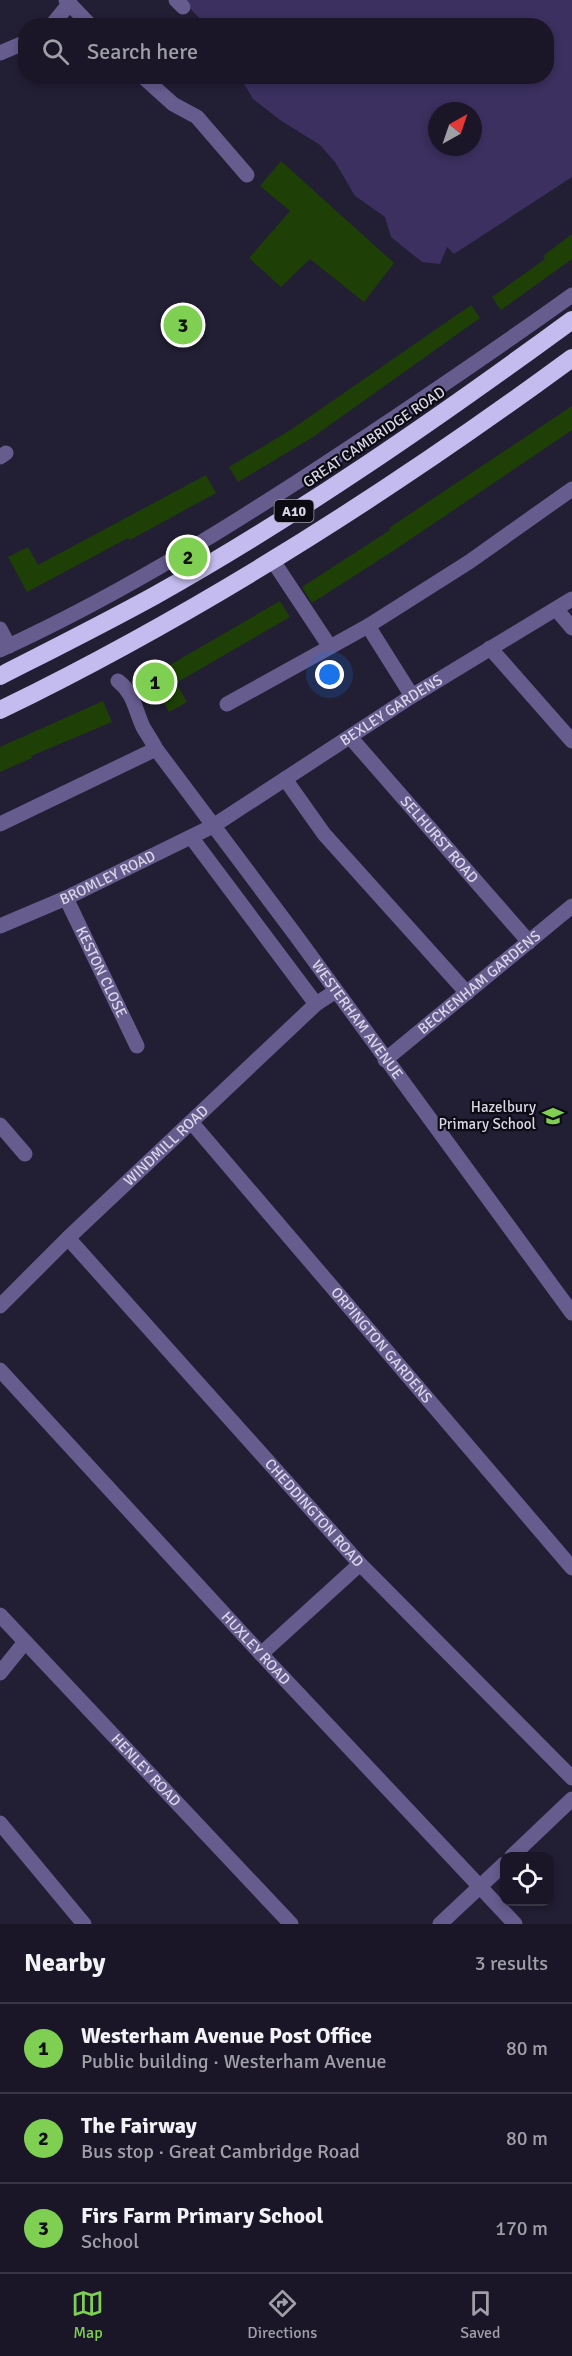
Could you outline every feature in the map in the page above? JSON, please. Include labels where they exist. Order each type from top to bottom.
[{"type":"highway","name":"GREAT CAMBRIDGE ROAD","points":[[0,676],[154,596],[256,536],[369,463],[572,320]]},
{"type":"highway","name":"A10","points":[[0,710],[106,657],[273,561],[461,438],[572,358]]},
{"type":"street","points":[[57,18],[68,2],[83,18]]},
{"type":"street","points":[[0,53],[18,45]]},
{"type":"street","points":[[151,84],[173,104],[196,117],[247,175]]},
{"type":"street","points":[[0,629],[5,648],[154,570],[228,526],[508,341],[572,295]]},
{"type":"street","points":[[508,341],[520,358]]},
{"type":"street","points":[[227,704],[368,626],[469,562],[572,489]]},
{"type":"street","points":[[273,561],[330,647]]},
{"type":"street","name":"BEXLEY GARDENS","points":[[213,826],[412,696],[572,599]]},
{"type":"street","points":[[556,609],[572,628]]},
{"type":"street","points":[[368,626],[412,696]]},
{"type":"street","points":[[490,648],[572,741]]},
{"type":"street","name":"WESTERHAM AVENUE","points":[[106,657],[117,681],[118,693],[128,711],[142,725],[156,749],[572,1313]]},
{"type":"street","name":"SELHURST ROAD","points":[[350,737],[529,942]]},
{"type":"street","points":[[0,824],[156,749]]},
{"type":"street","points":[[285,779],[324,834],[467,993]]},
{"type":"street","name":"BROMLEY ROAD","points":[[0,926],[66,898],[213,826]]},
{"type":"street","name":"WESTERHAM AVENUE","points":[[191,837],[316,1004]]},
{"type":"street","name":"KESTON CLOSE","points":[[66,898],[137,1046]]},
{"type":"street","name":"BECKENHAM GARDENS","points":[[385,1060],[572,906]]},
{"type":"street","points":[[255,923],[276,909]]},
{"type":"street","name":"WINDMILL ROAD","points":[[0,1306],[68,1238],[316,1004],[336,991]]},
{"type":"street","name":"ORPINGTON GARDENS","points":[[192,1123],[572,1568]]},
{"type":"street","points":[[0,1125],[24,1154]]},
{"type":"street","name":"CHEDDINGTON ROAD","points":[[68,1238],[360,1564],[572,1778]]},
{"type":"street","name":"HUXLEY ROAD","points":[[0,1370],[261,1654],[515,1924]]},
{"type":"street","points":[[261,1654],[360,1564]]},
{"type":"street","name":"HENLEY ROAD","points":[[0,1616],[291,1924]]},
{"type":"street","points":[[0,1673],[25,1642]]},
{"type":"street","points":[[517,1852],[572,1799]]},
{"type":"street","points":[[0,1823],[84,1924]]},
{"type":"street","points":[[440,1924],[500,1868]]},
{"type":"shaded area","points":[[182,0],[572,0],[572,177],[454,254],[447,247],[440,264],[422,262],[391,237],[385,217],[355,196],[335,162],[320,145],[280,120],[253,99],[244,84],[554,84],[554,18],[199,18]]},
{"type":"building","points":[[281,161],[394,263],[364,302],[310,259],[281,287],[249,258],[290,211],[260,186]]},
{"type":"building","points":[[572,234],[572,259],[501,310],[492,297],[545,259],[543,256]]},
{"type":"building","points":[[471,305],[480,318],[313,437],[238,482],[229,467],[289,431]]},
{"type":"building","points":[[572,406],[572,430],[312,603],[302,587]]},
{"type":"building","points":[[206,475],[216,493],[27,592],[8,557],[28,547],[38,565]]},
{"type":"building","points":[[280,601],[290,617],[176,683],[187,702],[169,712],[156,689],[150,692],[144,680]]},
{"type":"building","points":[[103,701],[112,722],[31,756],[32,758],[0,772],[0,747]]},
{"type":"place","name":"Firs Farm Primary School","points":[[183,325]]},
{"type":"place","name":"The Fairway","points":[[188,557]]},
{"type":"place","name":"Westerham Avenue Post Office","points":[[155,682]]},
{"type":"place","name":"Hazelbury Primary School","points":[[553,1116]]}]
